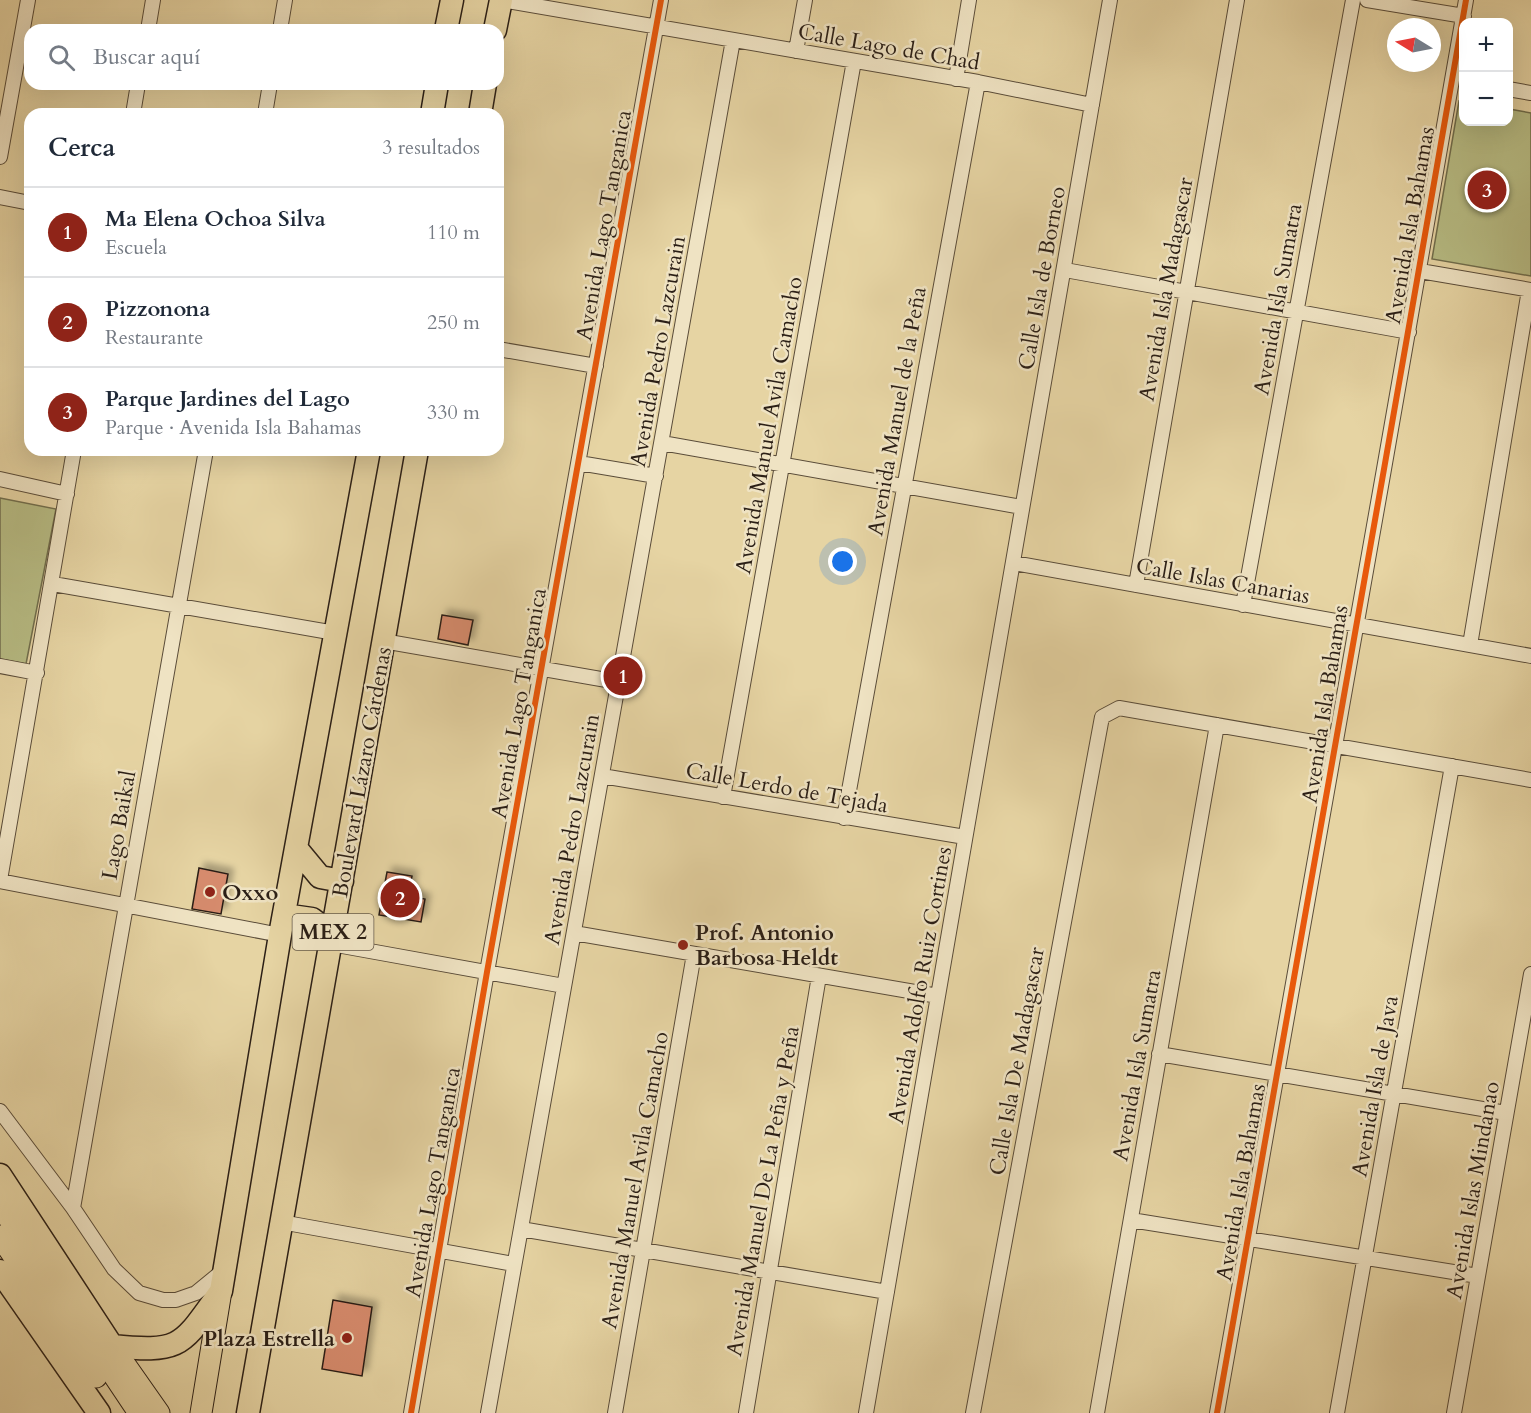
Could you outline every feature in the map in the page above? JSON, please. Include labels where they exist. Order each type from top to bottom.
[{"type":"highway","points":[[447,24],[452,0]]},
{"type":"highway","points":[[496,24],[501,0]]},
{"type":"highway","points":[[433,108],[436,90]]},
{"type":"highway","points":[[481,108],[484,90]]},
{"type":"highway","name":"MEX 2","points":[[223,1280],[282,925],[368,456]]},
{"type":"highway","name":"Boulevard Lázaro Cárdenas","points":[[248,1413],[416,456]]},
{"type":"highway","points":[[296,848],[320,877],[342,881]]},
{"type":"highway","points":[[282,925],[312,919],[332,939]]},
{"type":"highway","points":[[0,1175],[112,1346],[158,1350],[172,1346],[187,1336],[223,1280]]},
{"type":"highway","points":[[0,1271],[99,1413]]},
{"type":"main road","points":[[0,1205],[139,1413]]},
{"type":"main road","points":[[0,1236],[122,1413]]},
{"type":"main road","name":"MEX 2","points":[[201,1413],[223,1280]]},
{"type":"main road","points":[[112,1346],[159,1413]]},
{"type":"street","points":[[0,157],[28,0]]},
{"type":"street","points":[[149,24],[153,0]]},
{"type":"street","points":[[281,24],[285,0]]},
{"type":"street","name":"Calle Lago de Chad","points":[[501,0],[978,82],[1092,105]]},
{"type":"street","name":"Avenida Lago Tanganica","points":[[411,1413],[487,972],[661,0]]},
{"type":"street","points":[[796,51],[805,0]]},
{"type":"street","points":[[956,79],[969,0]]},
{"type":"street","name":"Calle Isla de Borneo","points":[[1014,563],[1110,0]]},
{"type":"street","name":"Avenida Isla Madagascar","points":[[1136,585],[1237,0]]},
{"type":"street","name":"Avenida Isla Sumatra","points":[[1243,604],[1353,0]]},
{"type":"street","points":[[1367,0],[1464,16]]},
{"type":"street","name":"Avenida Isla Bahamas","points":[[1217,1413],[1337,746],[1355,625],[1420,271],[1458,80],[1466,0]]},
{"type":"street","name":"Avenida Pedro Lazcurain","points":[[488,1413],[733,40]]},
{"type":"street","name":"Avenida Manuel Avila Camacho","points":[[723,797],[854,61]]},
{"type":"street","name":"Avenida Manuel de la Peña","points":[[844,818],[978,82]]},
{"type":"street","points":[[134,108],[137,90]]},
{"type":"street","points":[[266,108],[269,90]]},
{"type":"street","points":[[1513,90],[1531,93]]},
{"type":"street","points":[[0,197],[24,202]]},
{"type":"street","points":[[1065,270],[1186,294],[1409,332]]},
{"type":"street","points":[[1420,271],[1530,290],[1470,645]]},
{"type":"street","points":[[504,350],[596,366]]},
{"type":"street","points":[[662,443],[1023,507]]},
{"type":"street","points":[[73,456],[0,880],[124,906],[282,925]]},
{"type":"street","name":"Lago Baikal","points":[[73,1208],[124,906],[205,456]]},
{"type":"street","points":[[579,463],[656,476]]},
{"type":"street","points":[[0,479],[67,494]]},
{"type":"street","name":"Calle Islas Canarias","points":[[1014,563],[1531,656]]},
{"type":"street","name":"Avenida Adolfo Ruiz Cortines","points":[[866,1413],[1014,563]]},
{"type":"street","points":[[52,584],[335,633]]},
{"type":"street","points":[[383,641],[618,682]]},
{"type":"street","points":[[0,666],[37,673]]},
{"type":"street","name":"Calle Isla De Madagascar","points":[[973,1413],[1102,717],[1119,708],[1217,725]]},
{"type":"street","points":[[1217,725],[1531,780]]},
{"type":"street","name":"Avenida Isla Sumatra","points":[[1097,1413],[1217,725]]},
{"type":"street","name":"Avenida Isla de Java","points":[[1337,1413],[1452,766]]},
{"type":"street","name":"Calle Lerdo de Tejada","points":[[603,776],[965,837]]},
{"type":"street","points":[[574,933],[938,996]]},
{"type":"street","points":[[332,939],[564,986]]},
{"type":"street","name":"Avenida Manuel Avila Camacho","points":[[615,1413],[694,954]]},
{"type":"street","name":"Avenida Islas Mindanao","points":[[1454,1413],[1531,974]]},
{"type":"street","name":"Avenida Manuel De La Peña y Peña","points":[[746,1413],[819,976]]},
{"type":"street","points":[[1159,1054],[1506,1113]]},
{"type":"street","points":[[0,1111],[73,1208],[114,1269],[138,1293],[163,1300],[176,1300],[223,1280]]},
{"type":"street","points":[[1131,1220],[1478,1276]]},
{"type":"street","points":[[281,1222],[514,1264]]},
{"type":"street","points":[[521,1229],[886,1292]]},
{"type":"green space","points":[[1459,101],[1459,126],[1513,126],[1513,110],[1531,113],[1531,276],[1432,259]]},
{"type":"green space","points":[[0,498],[56,509],[26,664],[0,659]]},
{"type":"building","points":[[442,615],[473,620],[468,645],[438,639]]},
{"type":"building","name":"Oxxo","points":[[199,868],[228,874],[221,914],[192,909]]},
{"type":"building","points":[[387,872],[412,876],[408,896],[425,899],[421,922],[379,915]]},
{"type":"building","name":"Plaza Estrella","points":[[333,1300],[372,1307],[362,1376],[322,1369]]},
{"type":"cycle path","points":[[411,1413],[487,972],[661,0]]},
{"type":"cycle path","points":[[1217,1413],[1466,0]]},
{"type":"place","name":"Parque Jardines del Lago","points":[[1487,190]]},
{"type":"place","name":"Ma Elena Ochoa Silva","points":[[623,676]]},
{"type":"place","name":"Oxxo","points":[[210,892]]},
{"type":"place","name":"Pizzonona","points":[[400,898]]},
{"type":"place","name":"Prof. Antonio Barbosa Heldt","points":[[683,945]]},
{"type":"place","name":"Plaza Estrella","points":[[347,1338]]}]
